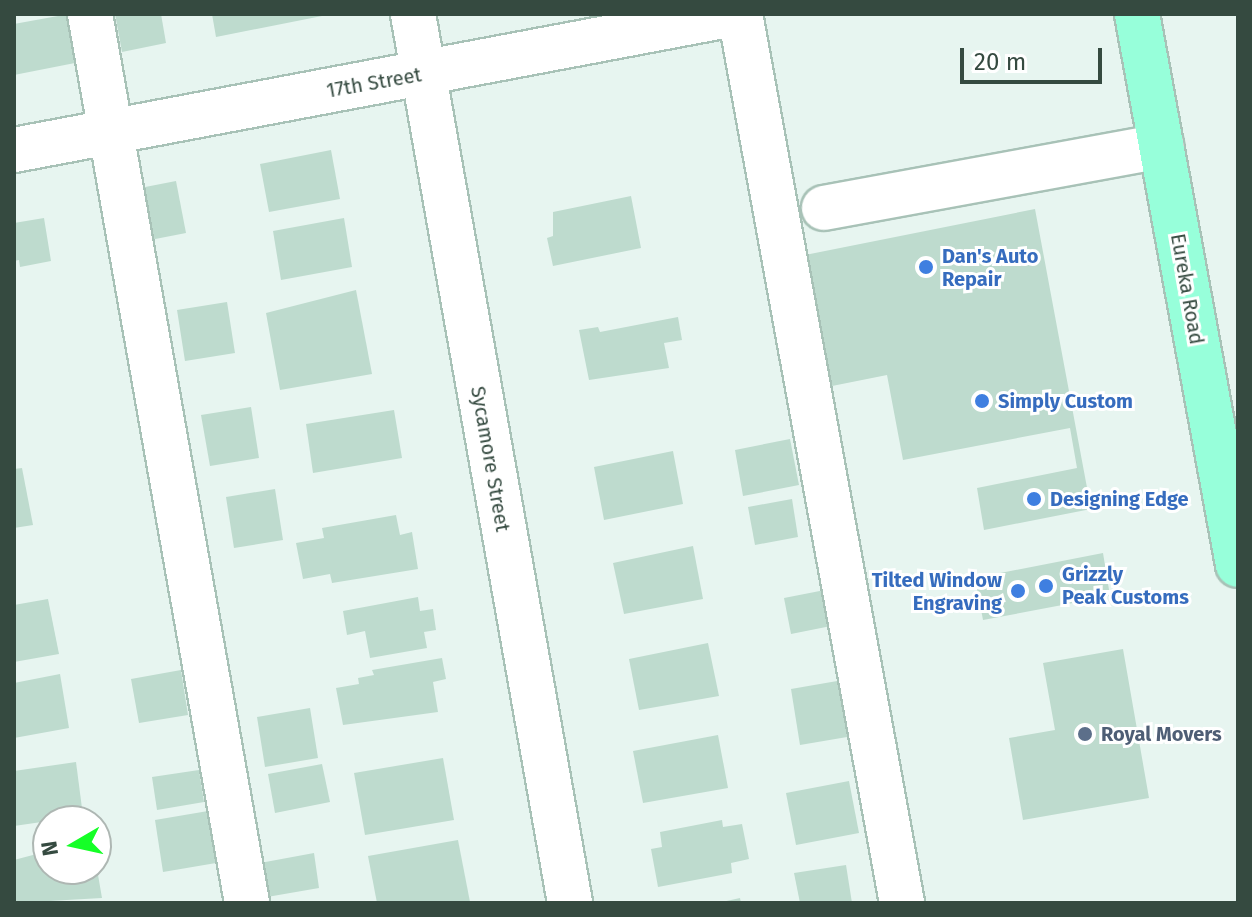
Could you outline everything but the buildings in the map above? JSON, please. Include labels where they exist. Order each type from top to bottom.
[{"type":"main road","name":"Eureka Road","points":[[1137,14],[1234,520],[1238,565]]},
{"type":"street","points":[[90,14],[247,903]]},
{"type":"street","name":"Sycamore Street","points":[[413,14],[570,903]]},
{"type":"street","name":"17th Street","points":[[14,150],[734,14]]},
{"type":"street","points":[[740,14],[902,903]]},
{"type":"street","points":[[824,208],[1161,146]]},
{"type":"place","name":"Dan's Auto Repair","points":[[926,267]]},
{"type":"place","name":"Simply Custom","points":[[982,401]]},
{"type":"place","name":"Designing Edge","points":[[1034,499]]},
{"type":"place","name":"Grizzly Peak Customs","points":[[1046,586]]},
{"type":"place","name":"Tilted Window Engraving","points":[[1018,591]]},
{"type":"place","name":"Royal Movers","points":[[1085,734]]}]
